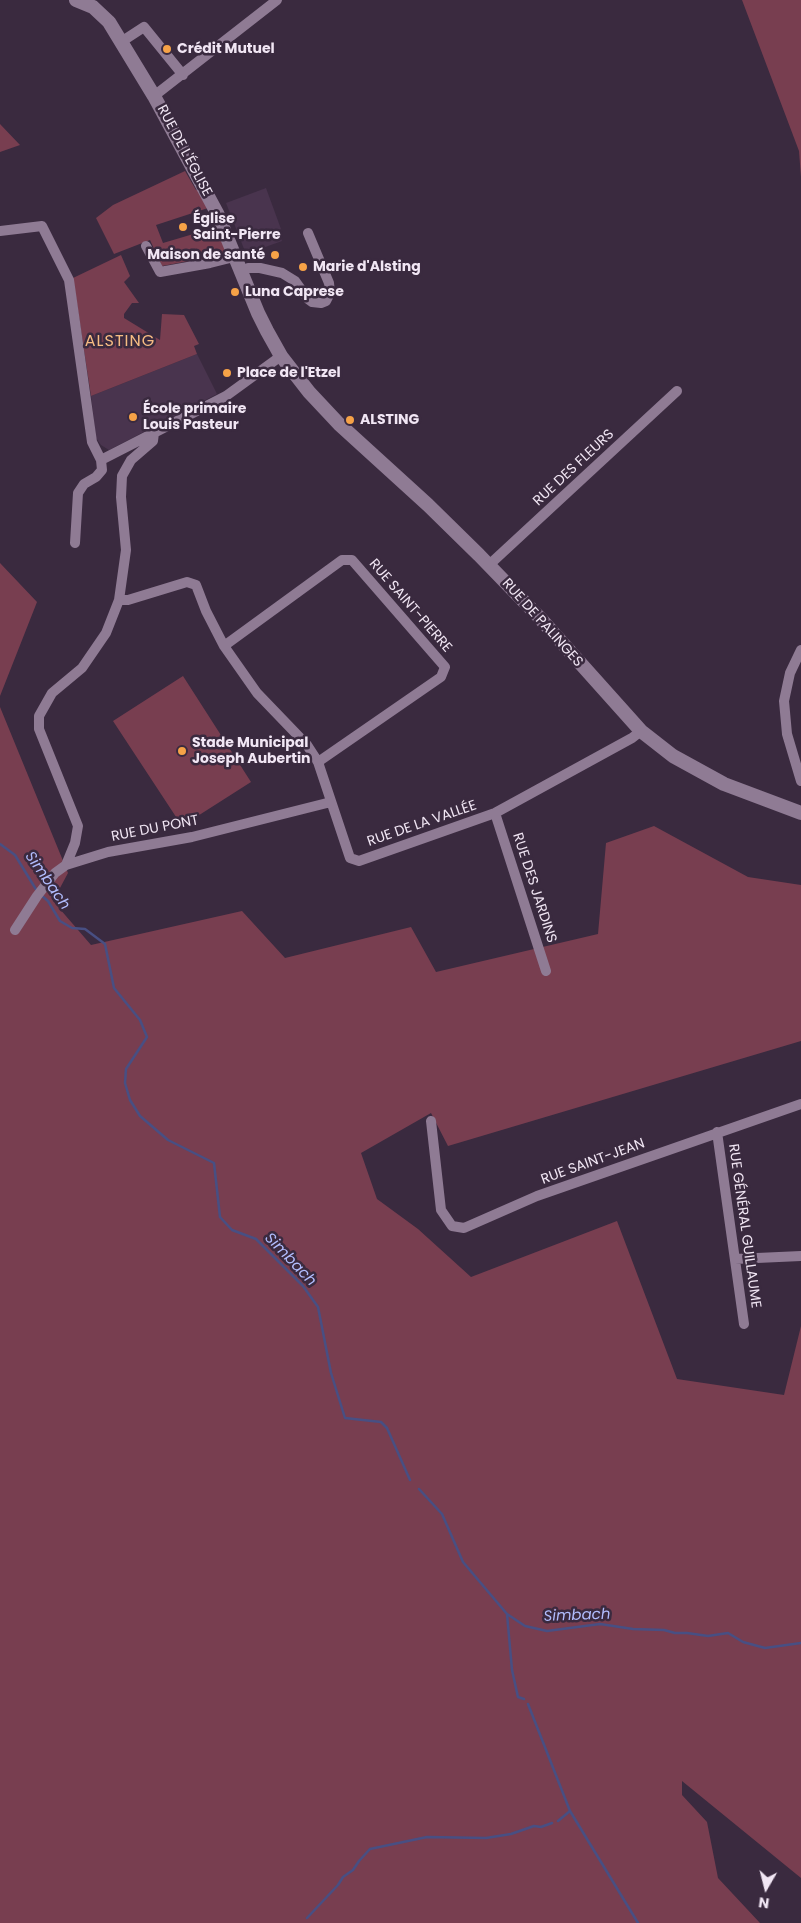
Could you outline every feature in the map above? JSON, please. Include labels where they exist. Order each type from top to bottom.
[{"type":"main road","name":"RUE DE L'ÉGLISE","points":[[76,0],[92,7],[109,22],[154,96],[217,213],[258,313],[282,356],[309,392]]},
{"type":"main road","name":"RUE DE PALINGES","points":[[309,392],[339,424],[428,505],[489,565],[539,617],[641,731],[673,756],[724,784],[801,813]]},
{"type":"street","points":[[154,96],[276,0]]},
{"type":"street","points":[[121,42],[144,27],[183,75]]},
{"type":"street","points":[[0,231],[42,226],[66,272],[71,292],[92,442],[101,460],[102,470],[96,477],[84,484],[78,493],[75,543]]},
{"type":"street","points":[[241,272],[248,268],[260,268],[282,273],[295,281],[308,300],[321,303],[326,301],[330,293],[329,283],[308,233]]},
{"type":"street","points":[[146,246],[160,272],[234,257]]},
{"type":"street","points":[[101,460],[226,396],[282,356]]},
{"type":"street","name":"RUE DES FLEURS","points":[[489,565],[677,391]]},
{"type":"street","points":[[66,865],[76,843],[78,826],[39,729],[39,716],[52,693],[82,668],[106,633],[119,600],[126,550],[121,497],[122,476],[131,460],[153,441],[154,434]]},
{"type":"street","name":"RUE SAINT-PIERRE","points":[[224,646],[342,560],[352,560],[445,667],[441,677],[318,762]]},
{"type":"street","name":"RUE DE LA VALLÉE","points":[[119,600],[128,600],[188,582],[196,585],[206,611],[224,646],[257,693],[307,745],[318,762],[350,858],[360,860],[495,813],[632,738],[641,731]]},
{"type":"street","points":[[801,650],[790,672],[784,700],[787,734],[801,781]]},
{"type":"street","name":"RUE DU PONT","points":[[15,930],[39,893],[55,873],[66,865],[108,852],[192,836],[331,802]]},
{"type":"street","name":"RUE DES JARDINS","points":[[495,813],[546,971]]},
{"type":"street","name":"RUE SAINT-JEAN","points":[[431,1121],[440,1210],[452,1226],[464,1228],[538,1196],[801,1104]]},
{"type":"street","name":"RUE GÉNÉRAL GUILLAUME","points":[[717,1132],[744,1324]]},
{"type":"street","points":[[735,1258],[801,1256]]},
{"type":"shaded area","points":[[742,0],[801,0],[801,177],[799,151]]},
{"type":"shaded area","points":[[0,124],[20,145],[0,152]]},
{"type":"shaded area","points":[[185,171],[196,190],[199,190],[208,208],[156,225],[163,243],[217,227],[227,254],[162,266],[150,240],[114,254],[96,218],[113,205]]},
{"type":"shaded area","points":[[266,188],[281,229],[278,231],[282,241],[246,254],[226,203]]},
{"type":"shaded area","points":[[121,255],[130,276],[124,282],[139,303],[132,303],[124,314],[124,318],[160,340],[162,314],[184,315],[199,344],[194,346],[197,354],[91,396],[73,278]]},
{"type":"shaded area","name":"École primaire Louis Pasteur","points":[[197,354],[217,394],[109,450],[101,445],[96,438],[91,396]]},
{"type":"shaded area","points":[[0,563],[37,602],[0,696]]},
{"type":"shaded area","name":"Stade Municipal Joseph Aubertin","points":[[183,676],[251,782],[182,826],[113,721]]},
{"type":"shaded area","points":[[0,707],[68,873],[53,901],[91,945],[242,911],[285,958],[411,927],[436,972],[598,934],[606,843],[654,826],[748,877],[801,885],[801,1041],[448,1146],[431,1113],[361,1153],[377,1199],[418,1229],[471,1277],[617,1221],[677,1379],[784,1395],[801,1326],[801,1878],[682,1781],[682,1795],[707,1822],[718,1878],[760,1923],[0,1923]]},
{"type":"waterway","name":"Simbach","points":[[0,844],[15,855],[37,891]]},
{"type":"waterway","name":"Simbach","points":[[41,895],[48,901],[60,921],[72,928],[85,929],[105,944],[114,988],[140,1020],[147,1037],[126,1069],[125,1083],[130,1100],[140,1116],[168,1140],[214,1163],[220,1217],[232,1230],[256,1239],[303,1286],[318,1307],[331,1373],[345,1418],[381,1422],[387,1428],[410,1480]]},
{"type":"waterway","name":"Simbach","points":[[419,1489],[442,1514],[463,1562],[507,1614],[525,1626],[547,1631],[600,1624],[708,1636],[728,1633],[743,1642],[765,1648],[801,1643]]},
{"type":"waterway","points":[[507,1614],[512,1670],[518,1697],[524,1699]]},
{"type":"waterway","points":[[528,1704],[570,1811],[638,1923]]},
{"type":"waterway","points":[[558,1821],[570,1811]]},
{"type":"waterway","points":[[307,1918],[338,1885],[343,1877],[353,1870],[370,1849],[427,1837],[486,1838],[511,1834],[534,1826],[541,1827],[552,1823]]},
{"type":"place","name":"Crédit Mutuel","points":[[167,49]]},
{"type":"place","name":"Église Saint-Pierre","points":[[183,227]]},
{"type":"place","name":"Maison de santé","points":[[275,255]]},
{"type":"place","name":"Marie d'Alsting","points":[[303,267]]},
{"type":"place","name":"Luna Caprese","points":[[235,292]]},
{"type":"place","name":"Place de l'Etzel","points":[[227,373]]},
{"type":"place","name":"École primaire Louis Pasteur","points":[[133,417]]},
{"type":"place","name":"ALSTING","points":[[350,420]]},
{"type":"place","name":"Stade Municipal Joseph Aubertin","points":[[182,751]]},
{"type":"district","name":"ALSTING","points":[[120,342]]}]
